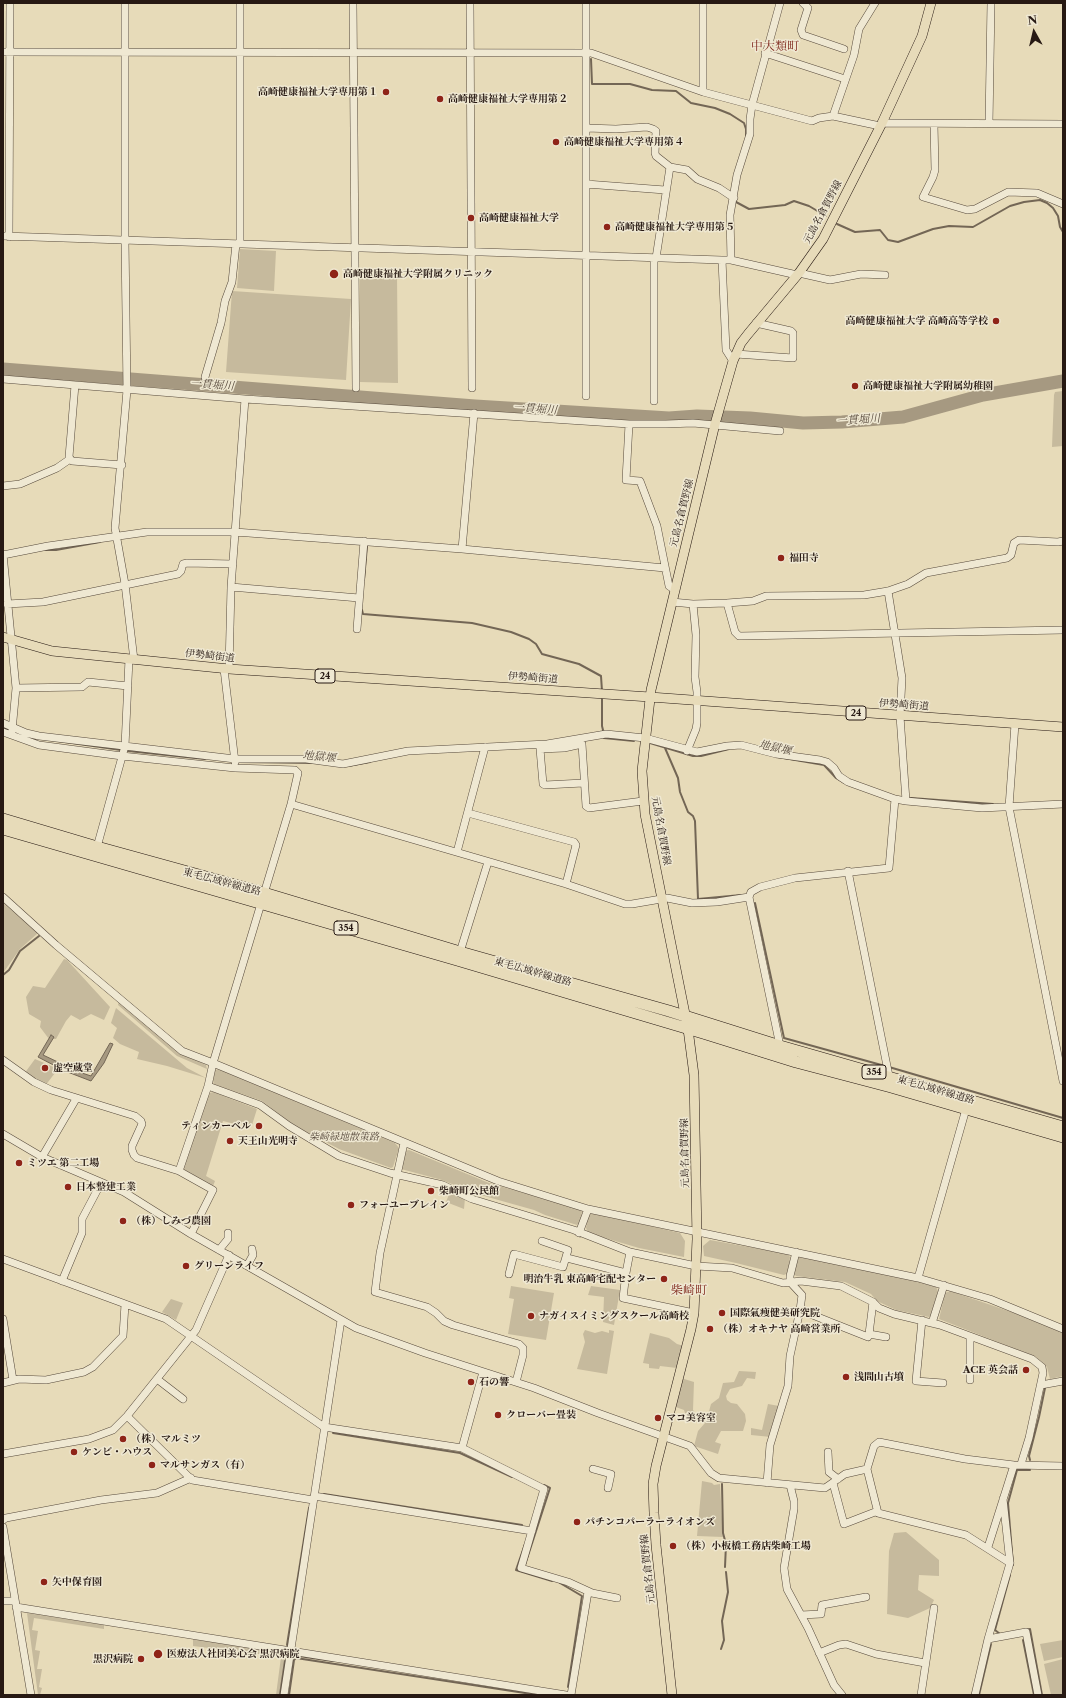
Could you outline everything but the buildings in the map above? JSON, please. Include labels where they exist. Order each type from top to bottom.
[{"type":"highway","name":"東毛広域幹線道路","points":[[3,819],[796,1062],[891,1087],[1063,1136]]},
{"type":"highway","name":"東毛広域幹線道路","points":[[3,829],[460,952],[686,1016],[780,1046],[1063,1127]]},
{"type":"main road","name":"元島名倉賀野線","points":[[672,1695],[653,1500],[653,1484],[656,1466],[683,1365],[694,1313],[696,1232],[694,1075],[686,1016],[643,801],[642,772],[650,697],[655,668],[714,424],[734,357],[741,343],[798,274],[822,239],[881,124],[922,36],[931,3]]},
{"type":"main road","name":"伊勢崎街道","points":[[8,639],[52,651],[227,669],[650,697],[1063,727]]},
{"type":"street","points":[[10,3],[7,52],[6,236],[731,260],[830,280],[861,274],[885,275]]},
{"type":"street","points":[[97,848],[125,746],[128,686],[132,660],[125,584],[115,528],[122,465],[127,389],[125,241],[125,3]]},
{"type":"street","points":[[205,378],[221,323],[224,300],[232,282],[238,244],[240,3]]},
{"type":"street","points":[[353,3],[356,388]]},
{"type":"street","points":[[470,3],[472,388]]},
{"type":"street","points":[[586,3],[586,396]]},
{"type":"street","points":[[703,3],[703,92]]},
{"type":"street","points":[[731,260],[730,215],[737,175],[750,134],[752,105],[765,53],[780,3]]},
{"type":"street","points":[[803,3],[808,8],[801,30],[803,35],[844,49]]},
{"type":"street","points":[[833,116],[854,55],[859,30],[875,3]]},
{"type":"street","points":[[989,124],[991,3]]},
{"type":"street","points":[[7,52],[587,53],[703,92],[812,121],[819,118],[833,116],[881,124],[1063,124]]},
{"type":"street","points":[[765,53],[845,79]]},
{"type":"street","points":[[934,124],[933,178],[923,198],[968,210],[976,208],[1008,192],[1037,193],[1063,204]]},
{"type":"street","points":[[586,128],[616,129],[647,127],[653,129],[656,131],[655,153],[670,167],[686,170],[697,179],[719,188],[734,198]]},
{"type":"street","points":[[654,400],[655,258],[670,167]]},
{"type":"street","points":[[586,184],[665,190]]},
{"type":"street","points":[[722,260],[726,350],[734,357],[794,358],[793,333],[791,330],[756,323]]},
{"type":"street","points":[[3,379],[245,399],[629,424],[692,422],[780,431]]},
{"type":"street","points":[[70,459],[75,385]]},
{"type":"street","points":[[235,768],[227,669],[231,587],[245,399]]},
{"type":"street","points":[[462,549],[474,413]]},
{"type":"street","points":[[629,424],[626,480],[640,481],[658,526],[665,568],[670,586],[675,590]]},
{"type":"street","points":[[70,459],[72,461],[122,465]]},
{"type":"street","points":[[3,486],[20,484],[57,468],[70,459]]},
{"type":"street","points":[[10,735],[13,727],[16,688],[8,639],[3,555],[48,546],[147,532],[235,532],[462,549],[665,568]]},
{"type":"street","points":[[672,602],[693,604],[753,601],[766,596],[864,594],[888,591],[908,584],[926,573],[1007,558],[1011,555],[1014,543],[1019,540],[1063,541]]},
{"type":"street","points":[[357,629],[364,541]]},
{"type":"street","points":[[7,604],[43,602],[178,574],[181,572],[183,564],[187,563],[233,564]]},
{"type":"street","points":[[231,587],[359,598]]},
{"type":"street","points":[[888,591],[902,678],[900,716],[906,801]]},
{"type":"street","points":[[727,602],[735,632],[739,636],[1063,630]]},
{"type":"street","points":[[687,751],[696,730],[696,635],[693,604]]},
{"type":"street","points":[[16,688],[82,686],[88,682],[128,686]]},
{"type":"street","points":[[3,723],[26,733],[39,736],[235,759],[306,759],[343,764],[408,751],[547,744],[582,744],[584,759],[583,783],[586,806],[589,808],[643,801]]},
{"type":"street","points":[[1015,724],[1009,807],[1063,1081]]},
{"type":"street","points":[[3,732],[38,745],[235,768],[295,770],[298,773],[291,804],[213,1063],[208,1086],[179,1171]]},
{"type":"street","points":[[583,783],[543,784],[540,750],[606,734],[645,738],[687,751],[697,752],[727,746],[741,745],[776,754],[827,762],[834,768],[839,776],[848,782],[895,799],[982,808],[1063,804]]},
{"type":"street","points":[[457,852],[485,747]]},
{"type":"street","points":[[780,1046],[749,897],[750,892],[773,882],[848,871],[889,868],[895,799]]},
{"type":"street","points":[[291,804],[566,884],[625,904],[667,898],[692,903],[717,902],[749,897]]},
{"type":"street","points":[[468,813],[574,842],[576,845],[566,884]]},
{"type":"street","points":[[460,952],[488,862]]},
{"type":"street","points":[[848,871],[889,1076]]},
{"type":"street","points":[[3,897],[182,1051],[404,1143],[498,1181],[588,1208],[918,1278],[990,1299],[1063,1329]]},
{"type":"street","points":[[3,1060],[34,1082],[76,1099],[138,1118],[142,1124],[132,1146],[134,1155],[137,1158],[179,1171],[212,1190],[191,1234]]},
{"type":"street","points":[[208,1086],[260,1105],[289,1126],[340,1156],[390,1173],[396,1173],[443,1185],[472,1199],[574,1230],[630,1252],[696,1266],[732,1268],[777,1282],[801,1281],[842,1286],[873,1302],[879,1308],[894,1314],[932,1323],[1032,1359],[1042,1367],[1043,1373],[1041,1384],[1018,1464],[1003,1499],[988,1547]]},
{"type":"street","points":[[42,1158],[76,1099]]},
{"type":"street","points":[[918,1278],[966,1109]]},
{"type":"street","points":[[3,1134],[42,1158],[124,1192],[191,1234],[356,1328],[516,1382],[690,1446],[711,1473],[719,1478],[819,1489],[825,1488],[845,1474],[867,1469]]},
{"type":"street","points":[[404,1143],[396,1173],[380,1253],[375,1292],[427,1307],[444,1321],[519,1344],[523,1348],[523,1356],[516,1382]]},
{"type":"street","points":[[62,1281],[82,1233],[82,1219],[102,1183]]},
{"type":"street","points":[[579,1233],[588,1208]]},
{"type":"street","points":[[219,1250],[228,1239],[228,1233]]},
{"type":"street","points":[[508,1274],[514,1254],[563,1267],[567,1258],[568,1250],[542,1241]]},
{"type":"street","points":[[247,1266],[254,1255],[252,1248]]},
{"type":"street","points":[[630,1252],[623,1298],[694,1313]]},
{"type":"street","points":[[766,1483],[770,1445],[788,1386],[790,1356],[802,1295],[790,1282],[796,1252]]},
{"type":"street","points":[[3,1454],[89,1439],[113,1430],[127,1416],[196,1330],[229,1255]]},
{"type":"street","points":[[567,1258],[626,1273]]},
{"type":"street","points":[[3,1259],[166,1319],[324,1428],[462,1448],[544,1489],[521,1568],[568,1582],[588,1592],[617,1598]]},
{"type":"street","points":[[932,1323],[944,1285]]},
{"type":"street","points":[[873,1302],[869,1334],[886,1337]]},
{"type":"street","points":[[3,1383],[13,1380],[46,1380],[84,1372],[93,1367],[124,1336],[125,1304]]},
{"type":"street","points":[[800,1310],[868,1337]]},
{"type":"street","points":[[3,1319],[13,1380]]},
{"type":"street","points":[[284,1695],[341,1320]]},
{"type":"street","points":[[922,1320],[916,1381],[943,1383]]},
{"type":"street","points":[[970,1337],[970,1380]]},
{"type":"street","points":[[462,1448],[484,1372]]},
{"type":"street","points":[[157,1378],[183,1399]]},
{"type":"street","points":[[1041,1384],[1063,1380]]},
{"type":"street","points":[[127,1416],[192,1480],[532,1532]]},
{"type":"street","points":[[878,1513],[867,1469],[874,1446],[879,1442],[965,1459],[1018,1464],[1063,1466]]},
{"type":"street","points":[[828,1452],[829,1472],[835,1481],[844,1524],[875,1512],[966,1535],[988,1547],[991,1551],[1010,1562]]},
{"type":"street","points":[[593,1470],[611,1474],[608,1488]]},
{"type":"street","points":[[3,1520],[6,1518],[101,1500],[157,1493],[191,1478]]},
{"type":"street","points":[[790,1485],[794,1501],[794,1510],[784,1568],[787,1589],[834,1685],[842,1695]]},
{"type":"street","points":[[975,1695],[988,1639],[1010,1562],[1003,1499]]},
{"type":"street","points":[[3,1527],[31,1695]]},
{"type":"street","points":[[571,1695],[588,1592]]},
{"type":"street","points":[[801,1615],[821,1614],[822,1605],[866,1597]]},
{"type":"street","points":[[3,1601],[291,1652],[566,1695]]},
{"type":"street","points":[[921,1695],[934,1608]]},
{"type":"street","points":[[988,1639],[1026,1632],[1038,1695]]},
{"type":"street","points":[[819,1653],[838,1644],[846,1644],[876,1654],[925,1663]]},
{"type":"green space","points":[[240,249],[276,251],[274,291],[237,288]]},
{"type":"green space","points":[[360,275],[397,275],[398,383],[360,382]]},
{"type":"green space","points":[[232,291],[351,299],[346,380],[226,372]]},
{"type":"green space","points":[[1063,391],[1063,446],[1052,447],[1054,395],[1055,392]]},
{"type":"green space","points":[[3,903],[38,933],[20,949],[3,973]]},
{"type":"green space","points":[[64,959],[67,960],[110,1007],[104,1020],[91,1014],[80,1020],[71,1015],[56,1039],[49,1039],[40,1027],[41,1021],[29,1014],[26,997],[33,986],[45,988]]},
{"type":"green space","points":[[119,1001],[180,1053],[206,1065],[207,1069],[177,1056],[118,1005]]},
{"type":"green space","points":[[116,1008],[187,1068],[206,1078],[167,1066],[137,1059],[139,1052],[120,1044],[113,1038],[117,1028],[111,1023]]},
{"type":"green space","points":[[35,1059],[58,1069],[45,1086],[24,1074]]},
{"type":"green space","name":"柴崎緑地散策路","points":[[219,1069],[395,1143],[399,1148],[393,1167],[391,1168],[339,1149],[295,1126],[262,1101],[214,1084],[213,1081],[215,1070]]},
{"type":"green space","points":[[213,1092],[257,1109],[252,1125],[239,1125],[223,1121],[206,1176],[215,1181],[213,1186],[183,1169],[204,1105],[210,1093]]},
{"type":"green space","name":"柴崎緑地散策路","points":[[409,1150],[489,1183],[580,1209],[582,1212],[580,1223],[577,1225],[534,1210],[477,1194],[442,1180],[401,1169],[405,1151]]},
{"type":"green space","points":[[450,1192],[465,1198],[464,1209],[446,1202]]},
{"type":"green space","points":[[594,1213],[680,1233],[685,1241],[684,1257],[639,1248],[588,1233],[586,1228],[588,1215]]},
{"type":"green space","points":[[710,1240],[788,1254],[790,1257],[788,1273],[784,1275],[704,1256],[703,1246]]},
{"type":"green space","points":[[801,1257],[913,1280],[936,1287],[938,1291],[931,1316],[929,1317],[896,1310],[877,1301],[871,1294],[845,1282],[796,1276],[794,1274],[797,1259]]},
{"type":"green space","name":"ナガイスイミングスクール高崎校","points":[[511,1286],[554,1293],[546,1340],[508,1334],[514,1299],[509,1298]]},
{"type":"green space","points":[[591,1286],[620,1290],[614,1325],[603,1322],[604,1297],[588,1295]]},
{"type":"green space","points":[[950,1291],[1026,1317],[1063,1333],[1063,1376],[1050,1379],[1047,1367],[1036,1357],[939,1319],[945,1293]]},
{"type":"green space","points":[[171,1299],[183,1303],[176,1320],[162,1312]]},
{"type":"green space","points":[[585,1330],[595,1333],[602,1331],[609,1333],[609,1330],[614,1331],[607,1374],[577,1369],[585,1342],[583,1334]]},
{"type":"green space","points":[[650,1333],[669,1338],[677,1344],[684,1346],[677,1368],[660,1366],[659,1369],[649,1368],[649,1364],[643,1363]]},
{"type":"green space","points":[[739,1371],[756,1372],[755,1379],[747,1378],[742,1386],[730,1389],[726,1396],[727,1400],[731,1403],[737,1404],[745,1414],[746,1421],[743,1431],[721,1431],[715,1442],[721,1444],[718,1454],[694,1446],[698,1431],[705,1423],[697,1419],[687,1419],[684,1410],[673,1406],[681,1378],[694,1382],[693,1410],[696,1414],[703,1416],[708,1415],[711,1404],[719,1398],[723,1383],[734,1382]]},
{"type":"green space","points":[[768,1404],[779,1406],[771,1437],[751,1435],[751,1428],[762,1430]]},
{"type":"green space","points":[[702,1481],[712,1483],[714,1485],[720,1484],[723,1537],[697,1536]]},
{"type":"green space","points":[[906,1532],[939,1560],[939,1576],[919,1575],[918,1590],[934,1600],[930,1608],[908,1618],[887,1614],[889,1551],[894,1533]]},
{"type":"green space","points":[[27,1613],[104,1625],[104,1629],[34,1618],[32,1630],[38,1631],[35,1650],[40,1651],[37,1669],[42,1669],[39,1687],[42,1688],[40,1695],[38,1695]]},
{"type":"green space","points":[[193,1639],[284,1653],[285,1656],[280,1695],[276,1695],[281,1657],[193,1646]]},
{"type":"green space","points":[[1063,1640],[1063,1657],[1044,1661],[1040,1644]]},
{"type":"green space","points":[[1063,1659],[1063,1695],[1051,1695],[1044,1664]]},
{"type":"shaded area","points":[[51,1035],[54,1037],[43,1055],[91,1076],[110,1043],[113,1044],[104,1063],[91,1081],[65,1071],[38,1057]]},
{"type":"waterway","points":[[591,59],[592,84],[630,84],[652,90],[676,91],[691,103],[715,108],[730,114],[744,123],[746,136]]},
{"type":"waterway","points":[[837,224],[855,232],[880,230],[888,240],[898,242],[933,229],[949,226],[973,227],[1010,206],[1040,200],[1053,208],[1058,216],[1060,227],[1063,232]]},
{"type":"waterway","points":[[736,202],[749,209],[785,205],[794,201],[809,206],[826,216]]},
{"type":"waterway","name":"一貫堀川","points":[[3,369],[475,406],[669,418],[697,416],[750,418],[803,423],[842,422],[903,417],[983,395],[1063,381]]},
{"type":"waterway","points":[[45,550],[56,550],[100,542]]},
{"type":"waterway","points":[[364,580],[367,546],[365,546]]},
{"type":"waterway","points":[[362,610],[363,614],[472,623],[511,632],[529,639],[536,644],[542,654],[579,664],[601,676],[602,691]]},
{"type":"waterway","points":[[602,697],[602,726],[605,738]]},
{"type":"waterway","name":"地獄堰","points":[[3,727],[19,734]]},
{"type":"waterway","name":"地獄堰","points":[[30,737],[128,751],[205,759]]},
{"type":"waterway","name":"地獄堰","points":[[604,738],[634,741]]},
{"type":"waterway","name":"地獄堰","points":[[650,743],[693,756],[701,756],[729,749]]},
{"type":"waterway","points":[[665,748],[678,778],[680,792],[688,812],[693,816],[695,821],[698,899],[741,895]]},
{"type":"waterway","name":"地獄堰","points":[[778,757],[824,765],[836,778],[844,783]]},
{"type":"waterway","name":"地獄堰","points":[[239,762],[314,763]]},
{"type":"waterway","name":"地獄堰","points":[[348,766],[370,762]]},
{"type":"waterway","name":"地獄堰","points":[[911,798],[993,804]]},
{"type":"waterway","points":[[755,903],[784,1038],[885,1066]]},
{"type":"waterway","points":[[3,975],[9,970],[20,951],[39,936]]},
{"type":"waterway","points":[[889,1067],[1063,1118]]},
{"type":"waterway","points":[[1030,1460],[1029,1456],[1045,1388]]},
{"type":"waterway","points":[[333,1433],[460,1453],[512,1477]]},
{"type":"waterway","points":[[1013,1565],[1008,1503],[1017,1470],[1030,1470]]},
{"type":"waterway","points":[[722,1484],[723,1533],[726,1544],[725,1567]]},
{"type":"waterway","points":[[525,1565],[550,1488],[544,1485]]},
{"type":"waterway","points":[[324,1494],[522,1525]]},
{"type":"waterway","points":[[287,1645],[309,1508]]},
{"type":"waterway","points":[[525,1544],[516,1570],[552,1581]]},
{"type":"waterway","points":[[721,1649],[724,1640],[722,1621],[728,1592],[726,1572]]},
{"type":"waterway","points":[[1000,1634],[995,1630],[1010,1575]]},
{"type":"waterway","points":[[560,1583],[582,1596],[568,1687]]},
{"type":"waterway","points":[[1026,1630],[1030,1629],[1042,1695]]},
{"type":"waterway","points":[[1023,1640],[1034,1695]]},
{"type":"waterway","points":[[979,1695],[991,1644]]},
{"type":"waterway","points":[[299,1656],[333,1661]]},
{"type":"waterway","points":[[289,1695],[294,1660],[296,1658],[538,1695]]},
{"type":"waterway","points":[[280,1695],[285,1661]]},
{"type":"place","name":"高崎健康福祉大学専用第１","points":[[386,92]]},
{"type":"place","name":"高崎健康福祉大学専用第２","points":[[440,99]]},
{"type":"place","name":"高崎健康福祉大学専用第４","points":[[556,142]]},
{"type":"place","name":"高崎健康福祉大学","points":[[471,218]]},
{"type":"place","name":"高崎健康福祉大学専用第５","points":[[607,227]]},
{"type":"place","name":"高崎健康福祉大学附属クリニック","points":[[334,274]]},
{"type":"place","name":"高崎健康福祉大学 高崎高等学校","points":[[996,321]]},
{"type":"place","name":"高崎健康福祉大学附属幼稚園","points":[[855,386]]},
{"type":"place","name":"福田寺","points":[[781,558]]},
{"type":"place","name":"虚空蔵堂","points":[[45,1068]]},
{"type":"place","name":"ティンカーベル","points":[[259,1126]]},
{"type":"place","name":"天王山光明寺","points":[[230,1141]]},
{"type":"place","name":"ミツエ 第二工場","points":[[19,1163]]},
{"type":"place","name":"日本整建工業","points":[[68,1187]]},
{"type":"place","name":"柴崎町公民館","points":[[431,1191]]},
{"type":"place","name":"フォーユーブレイン","points":[[351,1205]]},
{"type":"place","name":"（株）しみづ農園","points":[[123,1221]]},
{"type":"place","name":"グリーンライフ","points":[[186,1266]]},
{"type":"place","name":"明治牛乳 東高崎宅配センター","points":[[664,1279]]},
{"type":"place","name":"国際氣痩健美研究院","points":[[722,1313]]},
{"type":"place","name":"ナガイスイミングスクール高崎校","points":[[531,1316]]},
{"type":"place","name":"（株）オキナヤ 高崎営業所","points":[[710,1329]]},
{"type":"place","name":"ACE 英会話","points":[[1026,1370]]},
{"type":"place","name":"浅間山古墳","points":[[846,1377]]},
{"type":"place","name":"石の響","points":[[471,1382]]},
{"type":"place","name":"クローバー畳装","points":[[498,1415]]},
{"type":"place","name":"マコ美容室","points":[[658,1418]]},
{"type":"place","name":"（株）マルミツ","points":[[123,1439]]},
{"type":"place","name":"ケンビ・ハウス","points":[[74,1452]]},
{"type":"place","name":"マルサンガス（有）","points":[[152,1465]]},
{"type":"place","name":"パチンコパーラーライオンズ","points":[[577,1522]]},
{"type":"place","name":"（株）小板橋工務店柴崎工場","points":[[673,1546]]},
{"type":"place","name":"矢中保育園","points":[[44,1582]]},
{"type":"place","name":"医療法人社団美心会 黒沢病院","points":[[158,1654]]},
{"type":"place","name":"黒沢病院","points":[[141,1659]]},
{"type":"district","name":"中大類町","points":[[775,47]]},
{"type":"district","name":"柴崎町","points":[[689,1291]]}]
